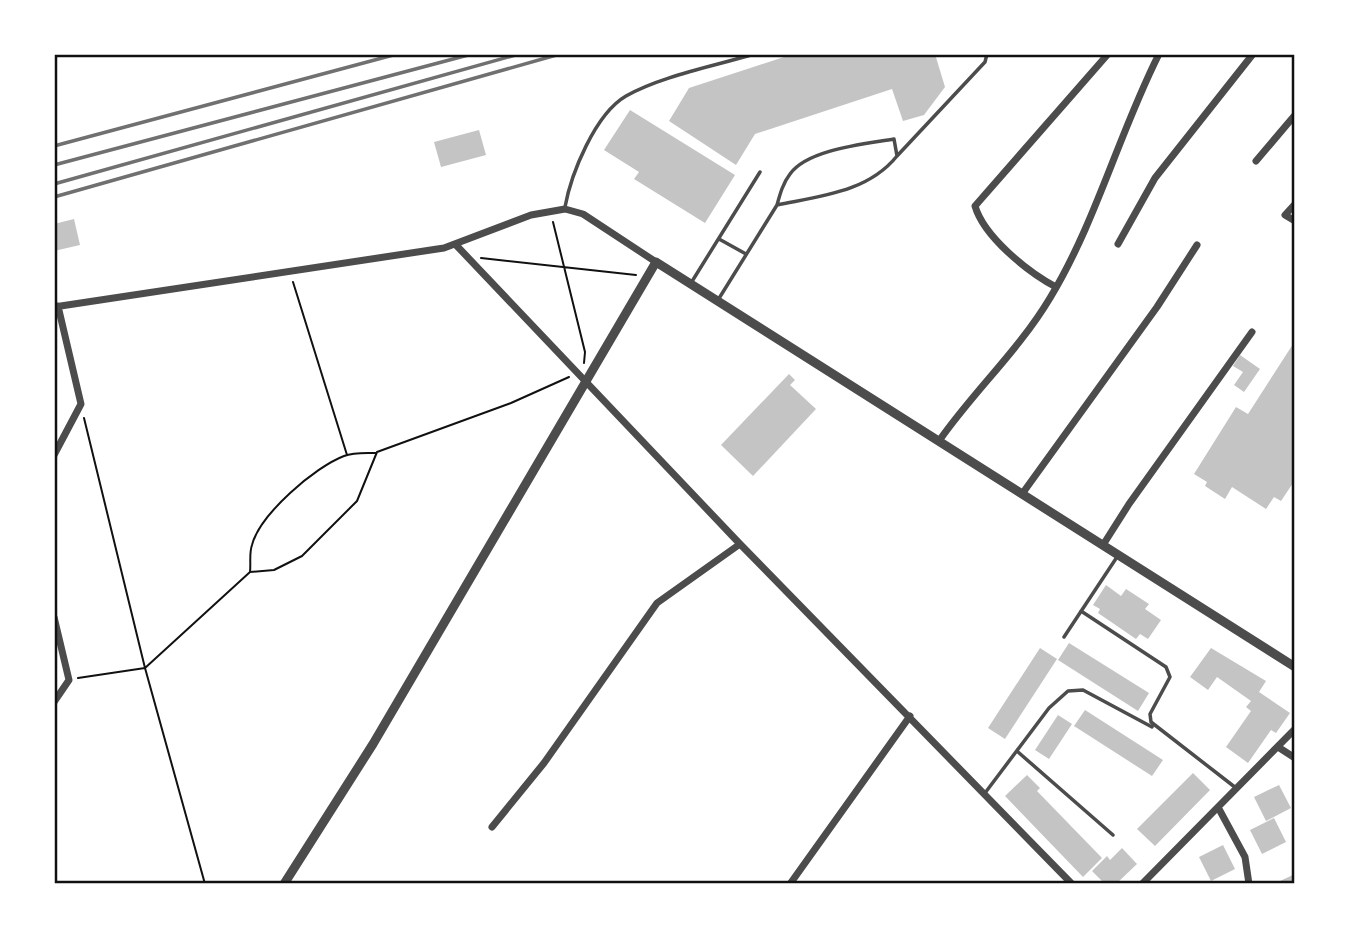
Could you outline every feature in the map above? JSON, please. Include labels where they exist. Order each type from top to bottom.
[{"type":"street","points":[[1056,287],[1017,261],[978,216],[975,206],[1108,54]]},
{"type":"street","points":[[939,441],[1018,346],[1056,287],[1073,256],[1158,54]]},
{"type":"street","points":[[1118,244],[1155,178],[1253,54]]},
{"type":"street","points":[[1256,161],[1295,115]]},
{"type":"street","points":[[1295,204],[1285,215],[1295,221]]},
{"type":"street","points":[[54,455],[80,404],[56,307],[456,245],[489,230],[565,209],[583,214],[1295,667]]},
{"type":"street","points":[[456,245],[740,544],[1072,884]]},
{"type":"street","points":[[1023,494],[1157,307],[1197,246]]},
{"type":"street","points":[[284,884],[373,744],[656,262]]},
{"type":"street","points":[[1103,545],[1129,504],[1252,332]]},
{"type":"street","points":[[492,827],[544,763],[657,603],[740,544]]},
{"type":"street","points":[[54,617],[69,680],[54,702]]},
{"type":"street","points":[[790,884],[910,716]]},
{"type":"street","points":[[1142,884],[1238,790],[1295,729]]},
{"type":"street","points":[[1278,747],[1295,758]]},
{"type":"street","points":[[1219,809],[1245,857],[1250,871],[1249,884]]},
{"type":"lane","points":[[565,209],[583,154],[604,117],[626,96],[754,54]]},
{"type":"lane","points":[[777,205],[856,187],[871,180],[985,62],[987,54]]},
{"type":"lane","points":[[718,301],[777,205],[791,171],[816,157],[841,148],[894,139],[897,156]]},
{"type":"lane","points":[[691,284],[760,172]]},
{"type":"lane","points":[[719,239],[746,254]]},
{"type":"lane","points":[[1064,637],[1119,555]]},
{"type":"lane","points":[[1081,611],[1170,671],[1150,713],[1155,728]]},
{"type":"lane","points":[[985,793],[1055,701],[1075,690],[1091,694],[1155,728],[1238,790]]},
{"type":"lane","points":[[1018,752],[1113,835]]},
{"type":"path","points":[[250,572],[251,544],[269,516],[295,488],[328,464],[346,455],[377,452],[511,403],[579,373],[584,368],[585,352],[550,211]]},
{"type":"path","points":[[466,257],[647,276]]},
{"type":"path","points":[[289,271],[346,455]]},
{"type":"path","points":[[80,404],[145,668],[205,884]]},
{"type":"path","points":[[69,680],[145,668],[250,572],[274,570],[302,556],[357,501],[377,452]]},
{"type":"building","points":[[793,54],[935,54],[945,87],[924,115],[903,121],[892,89],[755,134],[736,165],[669,121],[689,88]]},
{"type":"building","points":[[630,110],[735,175],[705,223],[634,179],[639,172],[604,150]]},
{"type":"building","points":[[479,130],[486,155],[441,167],[434,142]]},
{"type":"building","points":[[74,219],[80,245],[54,251],[54,224]]},
{"type":"building","points":[[1295,341],[1295,480],[1281,501],[1274,497],[1266,509],[1232,487],[1225,499],[1205,486],[1207,482],[1194,474],[1236,407],[1248,414]]},
{"type":"building","points":[[1240,355],[1260,369],[1244,392],[1234,385],[1243,372],[1233,366]]},
{"type":"building","points":[[789,374],[795,380],[790,385],[816,409],[753,476],[721,445]]},
{"type":"building","points":[[1106,585],[1121,596],[1126,589],[1149,604],[1145,609],[1161,620],[1148,639],[1140,634],[1136,639],[1098,613],[1100,609],[1093,605]]},
{"type":"building","points":[[1069,643],[1149,693],[1138,711],[1058,660]]},
{"type":"building","points":[[1040,648],[1057,659],[1005,739],[988,728]]},
{"type":"building","points":[[1211,648],[1266,681],[1259,692],[1290,713],[1276,733],[1271,730],[1248,763],[1226,747],[1251,711],[1246,707],[1251,701],[1217,677],[1208,690],[1190,677]]},
{"type":"building","points":[[1085,710],[1163,760],[1152,776],[1074,726]]},
{"type":"building","points":[[1058,715],[1072,724],[1049,759],[1035,750]]},
{"type":"building","points":[[1193,773],[1210,790],[1155,846],[1137,829]]},
{"type":"building","points":[[1027,775],[1040,788],[1037,791],[1102,858],[1083,877],[1005,796]]},
{"type":"building","points":[[1279,785],[1291,808],[1266,821],[1254,797]]},
{"type":"building","points":[[1274,818],[1286,842],[1262,854],[1250,830]]},
{"type":"building","points":[[1223,845],[1235,869],[1211,881],[1199,857]]},
{"type":"building","points":[[1122,848],[1137,864],[1116,884],[1105,884],[1092,871],[1107,856],[1110,860]]},
{"type":"building","points":[[1295,874],[1295,884],[1281,884],[1280,881]]},
{"type":"railway","points":[[54,146],[397,54]]},
{"type":"railway","points":[[54,165],[472,54]]},
{"type":"railway","points":[[54,184],[519,54]]},
{"type":"railway","points":[[54,197],[560,54]]}]
